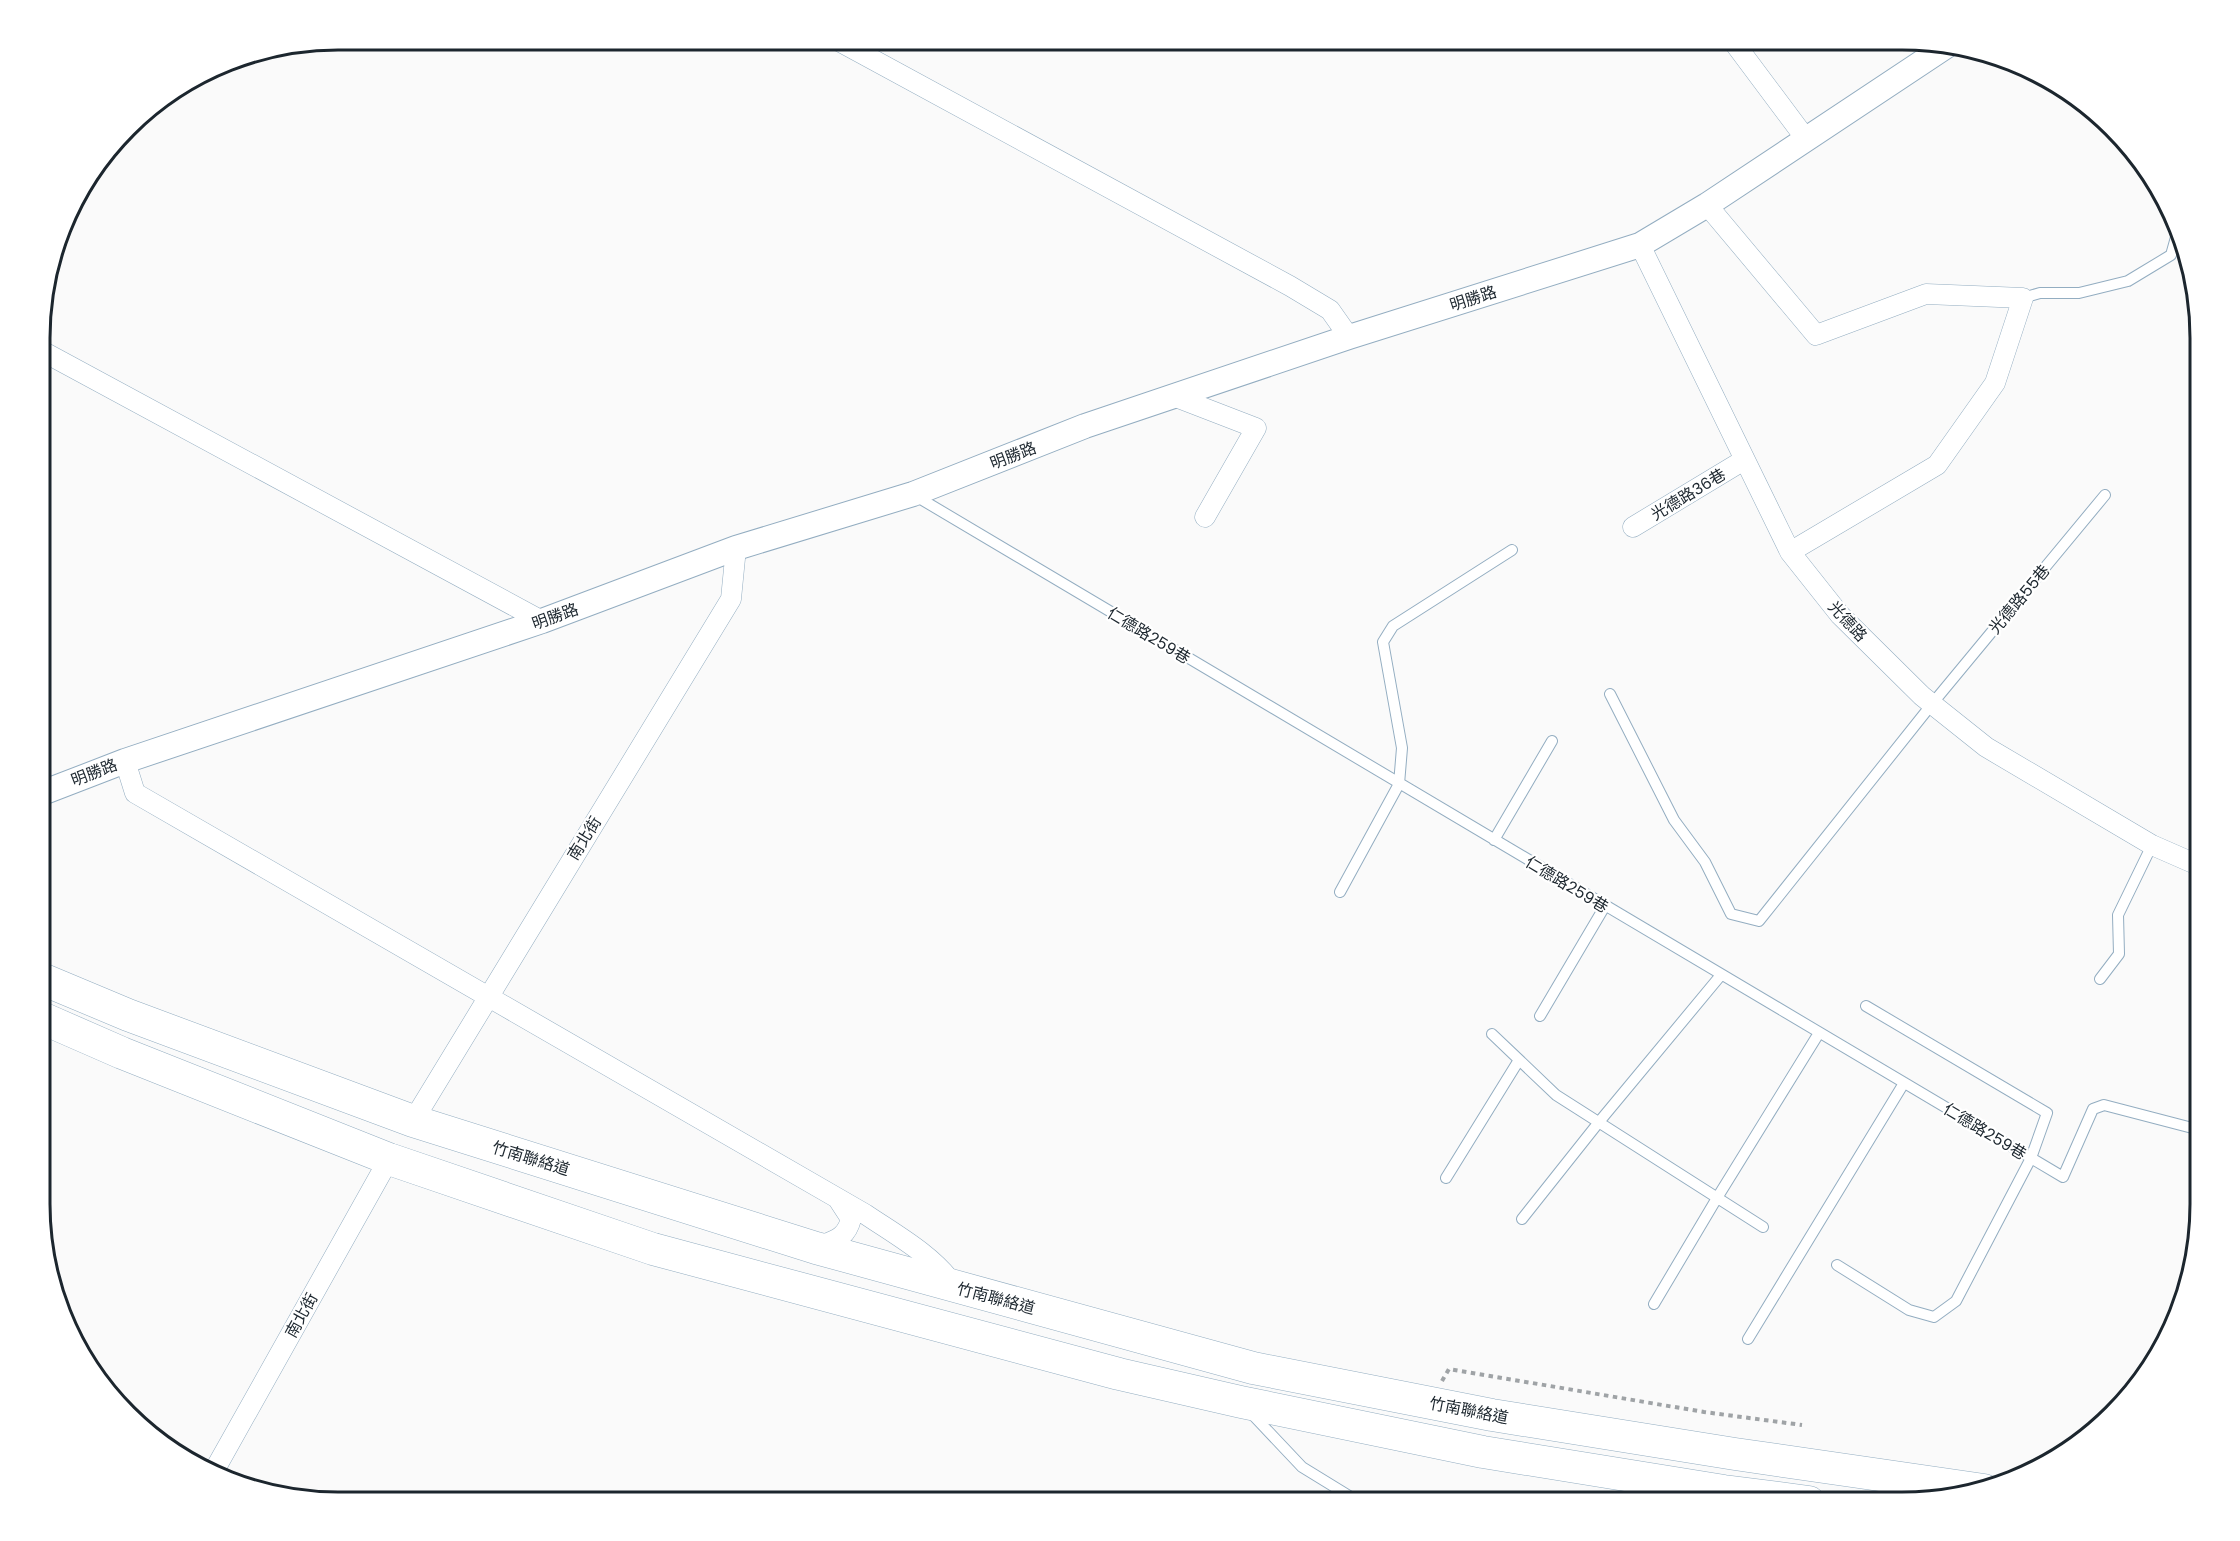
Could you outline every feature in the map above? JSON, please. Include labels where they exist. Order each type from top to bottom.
[{"type":"main road","name":"竹南聯絡道","points":[[50,982],[128,1015],[413,1121],[816,1248],[955,1287],[1247,1385],[1483,1452],[1732,1492]]},
{"type":"main road","name":"竹南聯絡道","points":[[50,1022],[122,1053],[389,1159],[653,1249],[1119,1374],[1430,1403],[1735,1454],[1957,1486]]},
{"type":"street","points":[[855,50],[1290,286],[1330,310],[1349,337]]},
{"type":"street","points":[[1739,50],[1806,139]]},
{"type":"street","name":"明勝路","points":[[50,790],[125,760],[542,621],[736,548],[913,494],[1085,426],[1349,337],[1640,245],[1707,205],[1938,52]]},
{"type":"street","points":[[1707,205],[1816,334],[1926,294],[2023,298],[1995,383],[1937,465],[1790,552]]},
{"type":"street","name":"光德路","points":[[1640,245],[1790,552],[1840,615],[1932,704],[1986,747],[2152,845],[2190,862]]},
{"type":"street","points":[[50,355],[542,621]]},
{"type":"street","points":[[1173,396],[1256,428],[1205,517]]},
{"type":"street","name":"光德路36巷","points":[[1633,527],[1744,460]]},
{"type":"street","name":"南北街","points":[[413,1121],[731,599],[736,548]]},
{"type":"street","points":[[125,760],[135,793],[838,1199],[914,1246],[945,1273],[955,1287]]},
{"type":"street","name":"南北街","points":[[217,1465],[389,1159]]},
{"type":"street","points":[[816,1248],[838,1238],[848,1230],[850,1219],[838,1199]]},
{"type":"lane","points":[[2023,298],[2040,293],[2079,293],[2128,281],[2171,255],[2174,243]]},
{"type":"lane","name":"仁德路259巷","points":[[913,494],[2063,1177],[2093,1109],[2104,1105],[2190,1127]]},
{"type":"lane","name":"光德路55巷","points":[[1610,694],[1674,820],[1705,862],[1731,914],[1759,921],[1932,704],[2105,495]]},
{"type":"lane","points":[[1340,892],[1399,784],[1402,747],[1383,642],[1393,626],[1512,550]]},
{"type":"lane","points":[[1494,840],[1552,741]]},
{"type":"lane","points":[[2100,979],[2119,954],[2118,915],[2152,845]]},
{"type":"lane","points":[[1540,1016],[1605,906]]},
{"type":"lane","points":[[1522,1219],[1721,975]]},
{"type":"lane","points":[[1838,1265],[1909,1310],[1934,1317],[1956,1301],[2031,1158],[2047,1113],[1866,1006]]},
{"type":"lane","points":[[1654,1304],[1717,1197],[1819,1033]]},
{"type":"lane","points":[[1492,1034],[1556,1095],[1763,1227]]},
{"type":"lane","points":[[1446,1178],[1519,1060]]},
{"type":"lane","points":[[1748,1339],[1904,1083]]},
{"type":"lane","points":[[1247,1385],[1302,1467],[1343,1492]]},
{"type":"path","points":[[1430,1403],[1449,1369],[1704,1412],[1802,1425]]}]
